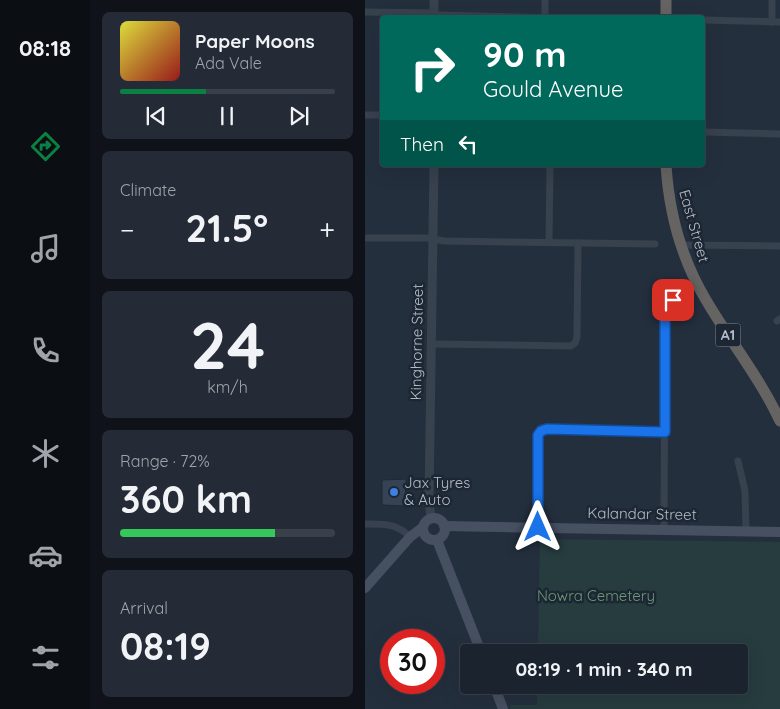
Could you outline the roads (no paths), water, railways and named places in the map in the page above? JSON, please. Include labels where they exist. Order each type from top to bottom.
[{"type":"highway","points":[[666,0],[666,15]]},
{"type":"highway","name":"East Street","points":[[666,167],[670,201],[681,245],[692,274],[705,299],[765,390],[780,421]]},
{"type":"main road","points":[[365,588],[410,537],[422,528],[425,522],[431,518],[440,520],[444,526],[444,533],[440,539],[428,539],[423,534],[422,528]]},
{"type":"main road","name":"Kalandar Street","points":[[444,526],[780,532]]},
{"type":"main road","points":[[437,540],[478,644]]},
{"type":"main road","points":[[497,694],[503,709]]},
{"type":"street","points":[[365,12],[434,15],[434,0]]},
{"type":"street","points":[[545,0],[545,15]]},
{"type":"street","points":[[772,22],[773,0]]},
{"type":"street","points":[[705,20],[780,22]]},
{"type":"street","points":[[365,115],[380,115]]},
{"type":"street","points":[[705,132],[780,134]]},
{"type":"street","name":"Kinghorne Street","points":[[431,518],[429,500],[433,167]]},
{"type":"street","points":[[549,242],[550,167]]},
{"type":"street","points":[[365,238],[655,244]]},
{"type":"street","points":[[432,344],[571,346],[575,343],[577,337],[578,243]]},
{"type":"street","points":[[681,245],[780,246]]},
{"type":"street","points":[[664,530],[665,312],[673,300]]},
{"type":"street","points":[[538,527],[538,435],[541,431],[547,429],[665,432]]},
{"type":"street","points":[[738,461],[745,490],[746,531]]},
{"type":"street","points":[[365,524],[395,526],[401,528],[410,537]]},
{"type":"place","name":"Jax Tyres & Auto","points":[[394,492]]},
{"type":"park label","name":"Nowra Cemetery","points":[[596,596]]}]
